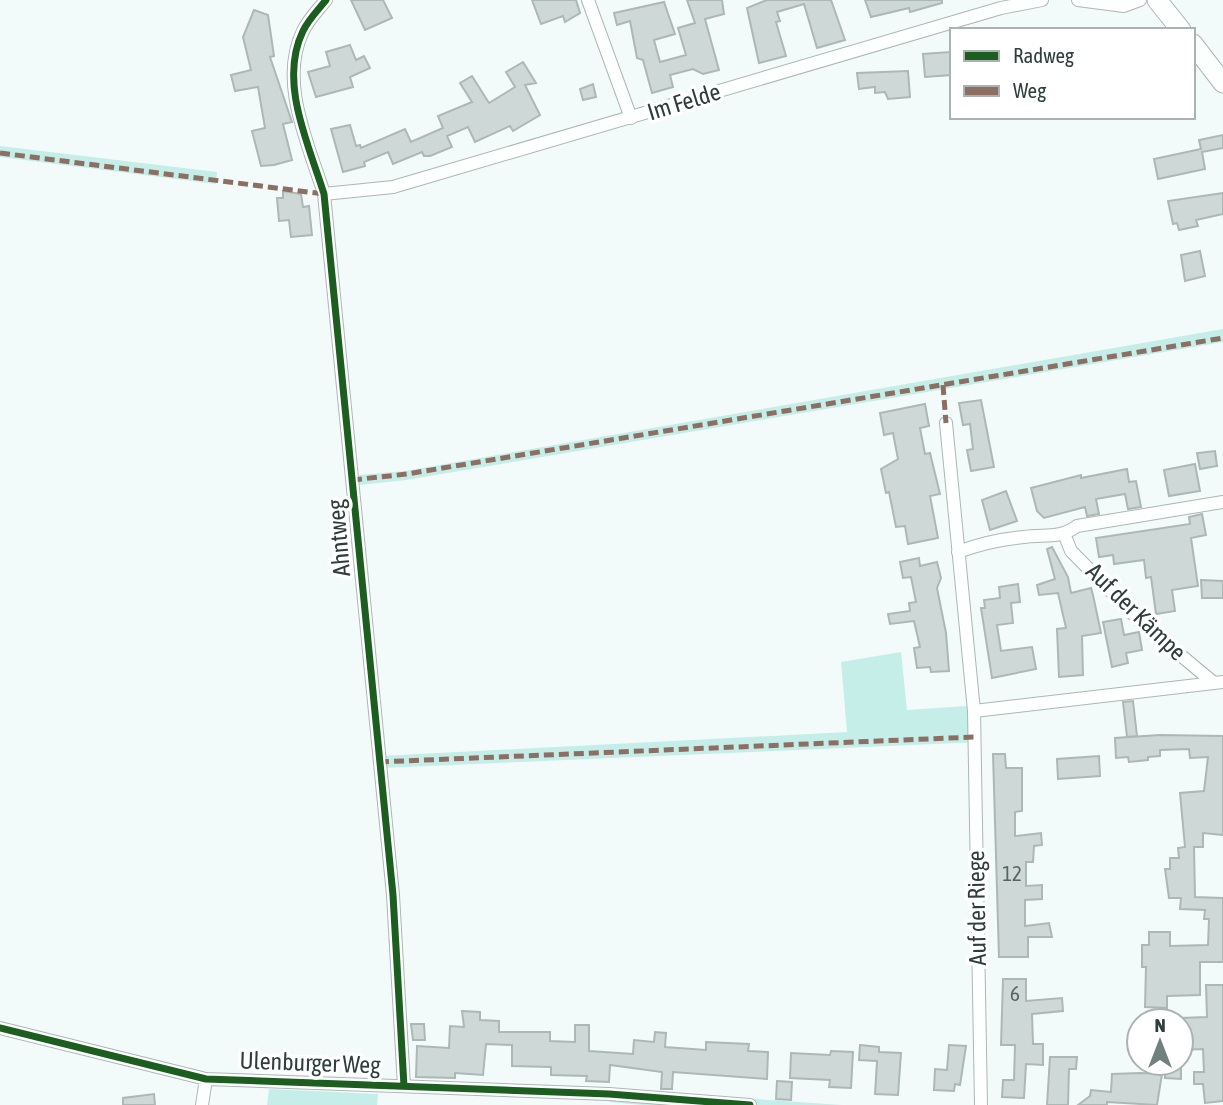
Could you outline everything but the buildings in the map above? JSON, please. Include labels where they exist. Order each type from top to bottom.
[{"type":"main road","points":[[1157,0],[1179,28]]},
{"type":"main road","points":[[1195,47],[1223,83]]},
{"type":"street","name":"Ahntweg","points":[[326,0],[303,30],[294,56],[293,81],[298,110],[324,194],[393,895],[404,1086]]},
{"type":"street","points":[[588,0],[631,118]]},
{"type":"street","name":"Im Felde","points":[[324,194],[393,187],[1001,8],[1042,0]]},
{"type":"street","points":[[1077,0],[1124,6],[1140,0]]},
{"type":"street","name":"Auf der Riege","points":[[946,423],[974,711],[981,1105]]},
{"type":"street","name":"Auf der Kämpe","points":[[958,552],[977,545],[1025,537],[1065,536],[1077,526],[1223,502]]},
{"type":"street","name":"Auf der Kämpe","points":[[1065,536],[1071,551],[1142,624],[1218,683]]},
{"type":"street","points":[[974,711],[1218,683]]},
{"type":"street","name":"Ulenburger Weg","points":[[0,1028],[205,1079],[609,1094],[750,1105]]},
{"type":"street","points":[[202,1105],[205,1079]]},
{"type":"shaded area","points":[[0,146],[217,172],[216,184],[0,157]]},
{"type":"shaded area","points":[[1223,329],[1223,342],[406,480],[359,485],[359,475],[405,471]]},
{"type":"shaded area","points":[[901,652],[907,710],[981,705],[981,742],[382,768],[381,756],[847,732],[841,662]]},
{"type":"shaded area","points":[[269,1089],[378,1094],[377,1105],[267,1105]]},
{"type":"shaded area","points":[[610,1089],[842,1105],[643,1105],[610,1102]]},
{"type":"marked path","points":[[0,153],[324,194]]},
{"type":"marked path","points":[[352,480],[407,474],[1223,338]]},
{"type":"marked path","points":[[943,385],[946,423]]},
{"type":"marked path","points":[[379,762],[974,737]]},
{"type":"cycle path","points":[[326,0],[305,27],[296,51],[295,92],[298,113],[324,194],[393,895],[404,1086]]},
{"type":"cycle path","points":[[0,1028],[206,1079],[609,1094],[750,1105]]}]
